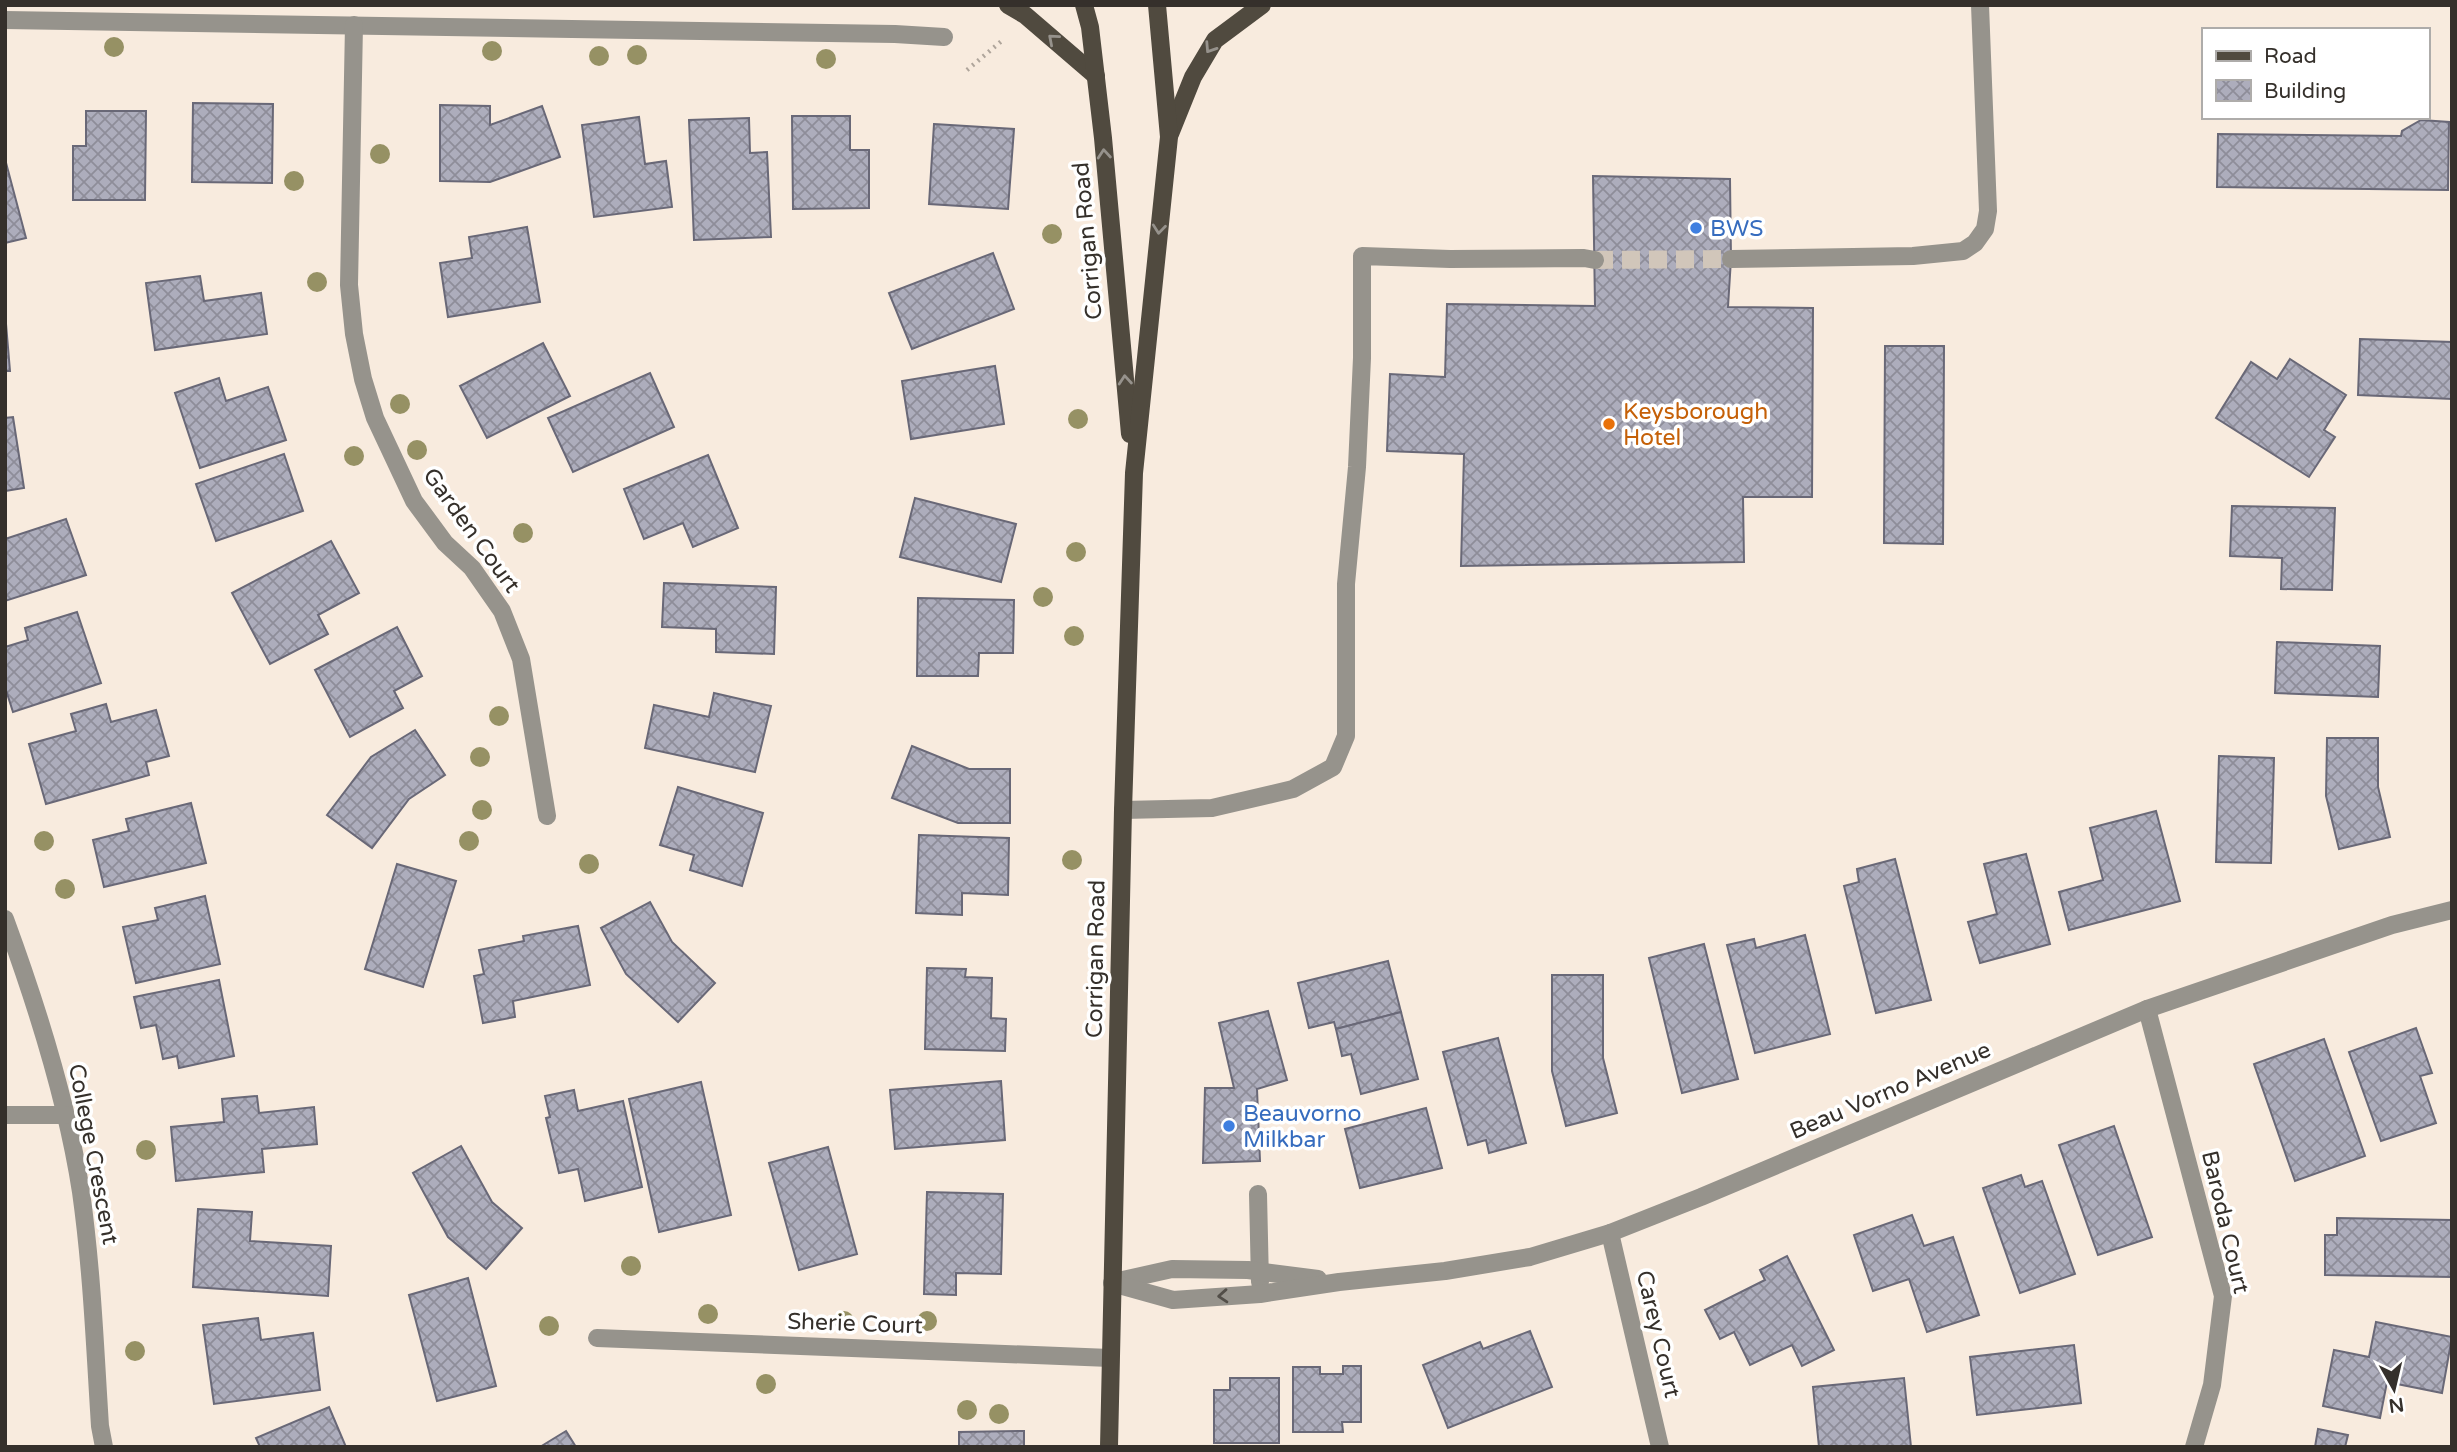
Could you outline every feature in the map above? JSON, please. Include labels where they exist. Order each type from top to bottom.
[{"type":"main road","points":[[1008,5],[1025,15],[1096,76]]},
{"type":"main road","name":"Corrigan Road","points":[[1084,5],[1090,27],[1096,76],[1133,473]]},
{"type":"main road","name":"Corrigan Road","points":[[1109,1447],[1133,473],[1169,137],[1157,5]]},
{"type":"main road","points":[[1169,137],[1193,77],[1214,40],[1262,5]]},
{"type":"street","points":[[1731,259],[1913,256],[1963,251],[1975,243],[1985,229],[1988,211],[1980,5]]},
{"type":"street","points":[[5,20],[881,33],[944,37]]},
{"type":"street","name":"Garden Court","points":[[354,25],[349,285],[354,334],[363,379],[375,418],[414,501],[445,543],[472,568],[502,611],[521,659],[547,816]]},
{"type":"street","points":[[1123,810],[1212,808],[1293,789],[1333,767],[1346,736],[1346,584],[1357,467],[1362,358],[1362,256],[1595,260]]},
{"type":"street","name":"Beau Vorno Avenue","points":[[1112,1283],[1173,1300],[1260,1294],[1339,1282],[1445,1271],[1530,1257],[1610,1233],[1701,1197],[2147,1009],[2392,925],[2452,910]]},
{"type":"street","name":"College Crescent","points":[[5,919],[31,989],[65,1115],[80,1189],[91,1269],[100,1426],[104,1447]]},
{"type":"street","name":"Baroda Court","points":[[2147,1009],[2224,1296],[2212,1385],[2194,1447]]},
{"type":"street","points":[[5,1115],[65,1115]]},
{"type":"street","points":[[1258,1194],[1260,1294]]},
{"type":"street","name":"Carey Court","points":[[1610,1233],[1660,1447]]},
{"type":"street","name":"Beau Vorno Avenue","points":[[1112,1283],[1172,1269],[1259,1271],[1339,1282]]},
{"type":"street","name":"Sherie Court","points":[[597,1338],[1110,1358]]},
{"type":"path","points":[[967,70],[1005,38]]},
{"type":"building","points":[[193,103],[273,104],[272,183],[192,182]]},
{"type":"building","points":[[440,105],[490,106],[490,125],[542,106],[560,157],[490,182],[440,181]]},
{"type":"building","points":[[86,111],[146,111],[145,200],[73,200],[73,146],[86,146]]},
{"type":"building","points":[[792,116],[850,116],[850,150],[869,150],[869,208],[793,209]]},
{"type":"building","points":[[639,117],[645,164],[666,161],[672,207],[594,217],[582,125]]},
{"type":"building","points":[[749,118],[750,153],[767,152],[771,237],[694,240],[689,120]]},
{"type":"building","points":[[2421,120],[2449,122],[2448,190],[2217,187],[2218,134],[2401,136],[2402,131]]},
{"type":"building","points":[[934,124],[1014,129],[1008,209],[929,204]]},
{"type":"building","points":[[5,159],[26,238],[5,243]]},
{"type":"building","points":[[1593,176],[1730,179],[1731,259],[1728,307],[1813,308],[1812,497],[1743,497],[1744,562],[1461,566],[1464,454],[1387,451],[1390,374],[1445,377],[1447,304],[1595,306]]},
{"type":"building","points":[[527,227],[540,302],[448,317],[440,263],[472,258],[469,237]]},
{"type":"building","points":[[993,253],[1014,309],[912,349],[889,293]]},
{"type":"building","points":[[200,276],[204,301],[261,293],[267,334],[155,350],[146,283]]},
{"type":"building","points":[[5,312],[10,371],[5,371]]},
{"type":"building","points":[[2360,339],[2452,342],[2452,399],[2358,395]]},
{"type":"building","points":[[543,343],[570,396],[487,438],[460,386]]},
{"type":"building","points":[[1885,346],[1944,346],[1943,544],[1884,543]]},
{"type":"building","points":[[2290,359],[2346,395],[2324,430],[2335,437],[2309,477],[2216,418],[2251,362],[2277,379]]},
{"type":"building","points":[[995,366],[1004,424],[911,439],[902,381]]},
{"type":"building","points":[[650,373],[674,427],[573,472],[548,418]]},
{"type":"building","points":[[219,378],[226,401],[268,387],[286,440],[200,468],[175,393]]},
{"type":"building","points":[[13,417],[24,488],[5,491],[5,418]]},
{"type":"building","points":[[284,454],[303,511],[216,541],[196,484]]},
{"type":"building","points":[[708,455],[738,528],[693,547],[683,523],[644,539],[624,489]]},
{"type":"building","points":[[915,498],[1016,524],[1001,582],[900,557]]},
{"type":"building","points":[[2232,506],[2335,508],[2332,590],[2281,589],[2282,558],[2230,556]]},
{"type":"building","points":[[66,519],[86,575],[5,601],[5,539]]},
{"type":"building","points":[[331,541],[359,593],[318,615],[328,634],[270,664],[232,593]]},
{"type":"building","points":[[664,583],[776,587],[774,654],[716,652],[716,629],[662,627]]},
{"type":"building","points":[[918,598],[1014,600],[1013,653],[979,653],[978,676],[917,676]]},
{"type":"building","points":[[77,612],[101,683],[13,712],[5,687],[5,647],[28,640],[25,628]]},
{"type":"building","points":[[397,627],[422,676],[394,691],[403,708],[350,737],[315,670]]},
{"type":"building","points":[[2277,642],[2380,646],[2378,697],[2275,693]]},
{"type":"building","points":[[714,693],[771,706],[755,772],[645,748],[654,705],[709,717]]},
{"type":"building","points":[[106,704],[111,722],[156,710],[169,756],[146,762],[149,775],[46,804],[29,744],[76,731],[71,714]]},
{"type":"building","points":[[415,730],[445,775],[409,799],[372,848],[327,815],[371,757]]},
{"type":"building","points":[[2327,738],[2378,738],[2378,787],[2390,837],[2339,849],[2326,796]]},
{"type":"building","points":[[912,746],[969,769],[1010,769],[1010,823],[958,823],[892,798]]},
{"type":"building","points":[[2219,756],[2274,758],[2271,863],[2216,862]]},
{"type":"building","points":[[678,787],[763,813],[742,886],[690,870],[694,855],[660,845]]},
{"type":"building","points":[[191,803],[206,863],[104,887],[93,840],[129,831],[126,819]]},
{"type":"building","points":[[2156,811],[2180,901],[2069,930],[2059,892],[2103,880],[2090,828]]},
{"type":"building","points":[[919,835],[1009,838],[1008,895],[962,893],[962,915],[916,913]]},
{"type":"building","points":[[2026,854],[2050,944],[1980,963],[1968,922],[1997,914],[1984,864]]},
{"type":"building","points":[[1895,859],[1931,1000],[1876,1013],[1844,886],[1859,882],[1857,869]]},
{"type":"building","points":[[397,864],[456,881],[423,987],[365,969]]},
{"type":"building","points":[[205,896],[220,964],[136,983],[123,927],[158,920],[155,908]]},
{"type":"building","points":[[650,902],[672,942],[715,983],[678,1022],[626,974],[601,928]]},
{"type":"building","points":[[578,926],[590,985],[513,1001],[515,1017],[483,1023],[474,976],[484,974],[479,950],[524,941],[523,936]]},
{"type":"building","points":[[1805,935],[1830,1034],[1755,1053],[1727,945],[1754,939],[1756,948]]},
{"type":"building","points":[[1704,944],[1738,1079],[1682,1093],[1649,958]]},
{"type":"building","points":[[1388,961],[1401,1012],[1336,1029],[1334,1022],[1309,1028],[1298,983]]},
{"type":"building","points":[[927,968],[966,969],[965,977],[992,978],[991,1018],[1006,1019],[1005,1051],[925,1049]]},
{"type":"building","points":[[1552,975],[1603,975],[1603,1058],[1617,1113],[1566,1126],[1552,1071]]},
{"type":"building","points":[[219,980],[234,1056],[179,1068],[177,1056],[163,1059],[156,1025],[141,1028],[134,997]]},
{"type":"building","points":[[1268,1011],[1287,1080],[1257,1089],[1260,1161],[1203,1163],[1205,1088],[1234,1088],[1219,1023]]},
{"type":"building","points":[[1401,1012],[1418,1079],[1361,1094],[1351,1054],[1342,1056],[1336,1029]]},
{"type":"building","points":[[2416,1028],[2432,1073],[2420,1076],[2436,1123],[2381,1141],[2349,1052]]},
{"type":"building","points":[[1498,1038],[1526,1143],[1489,1153],[1486,1140],[1468,1145],[1443,1052]]},
{"type":"building","points":[[2324,1039],[2365,1156],[2295,1181],[2254,1064]]},
{"type":"building","points":[[1001,1081],[1005,1140],[895,1149],[890,1090]]},
{"type":"building","points":[[701,1082],[731,1215],[659,1232],[629,1099]]},
{"type":"building","points":[[574,1090],[578,1111],[623,1101],[642,1187],[585,1201],[578,1169],[559,1173],[546,1118],[550,1117],[545,1096]]},
{"type":"building","points":[[257,1096],[259,1113],[314,1107],[317,1144],[262,1149],[264,1172],[176,1181],[171,1127],[224,1122],[222,1099]]},
{"type":"building","points":[[1426,1108],[1442,1168],[1360,1188],[1345,1129]]},
{"type":"building","points":[[2114,1126],[2152,1237],[2098,1255],[2059,1145]]},
{"type":"building","points":[[461,1146],[492,1202],[522,1228],[486,1269],[448,1237],[413,1173]]},
{"type":"building","points":[[828,1147],[857,1254],[799,1270],[769,1163]]},
{"type":"building","points":[[2021,1175],[2025,1187],[2042,1181],[2075,1274],[2020,1293],[1983,1188]]},
{"type":"building","points":[[927,1192],[1003,1194],[1001,1274],[956,1273],[956,1295],[924,1294]]},
{"type":"building","points":[[198,1209],[252,1212],[250,1241],[331,1246],[328,1296],[193,1287]]},
{"type":"building","points":[[1912,1215],[1924,1246],[1953,1237],[1979,1315],[1927,1332],[1909,1279],[1873,1291],[1854,1235]]},
{"type":"building","points":[[2337,1218],[2452,1220],[2451,1277],[2325,1275],[2325,1235],[2337,1235]]},
{"type":"building","points":[[1787,1256],[1834,1350],[1802,1366],[1792,1345],[1750,1365],[1734,1332],[1720,1339],[1705,1310],[1765,1280],[1760,1270]]},
{"type":"building","points":[[468,1278],[496,1386],[437,1401],[409,1295]]},
{"type":"building","points":[[258,1318],[261,1340],[313,1333],[320,1390],[214,1404],[203,1325]]},
{"type":"building","points":[[2376,1322],[2452,1337],[2442,1393],[2387,1382],[2380,1418],[2323,1406],[2334,1350],[2369,1357]]},
{"type":"building","points":[[1530,1331],[1552,1387],[1448,1428],[1423,1365],[1480,1342],[1483,1349]]},
{"type":"building","points":[[2074,1345],[2081,1403],[1977,1415],[1970,1357]]},
{"type":"building","points":[[1343,1366],[1361,1366],[1361,1422],[1342,1422],[1343,1432],[1293,1432],[1293,1367],[1320,1367],[1320,1374],[1343,1374]]},
{"type":"building","points":[[1230,1378],[1279,1378],[1279,1443],[1214,1443],[1214,1390],[1230,1390]]},
{"type":"building","points":[[1904,1378],[1911,1447],[1819,1447],[1813,1387]]},
{"type":"building","points":[[329,1407],[346,1447],[260,1447],[256,1438]]},
{"type":"building","points":[[2318,1429],[2348,1435],[2345,1447],[2315,1447]]},
{"type":"building","points":[[566,1431],[576,1447],[540,1447]]},
{"type":"building","points":[[1024,1431],[1024,1447],[959,1447],[959,1432]]},
{"type":"tunnel","points":[[1595,260],[1731,259]]},
{"type":"place","name":"BWS","points":[[1696,228]]},
{"type":"place","name":"Keysborough Hotel","points":[[1609,424]]},
{"type":"place","name":"Beauvorno Milkbar","points":[[1229,1126]]}]
